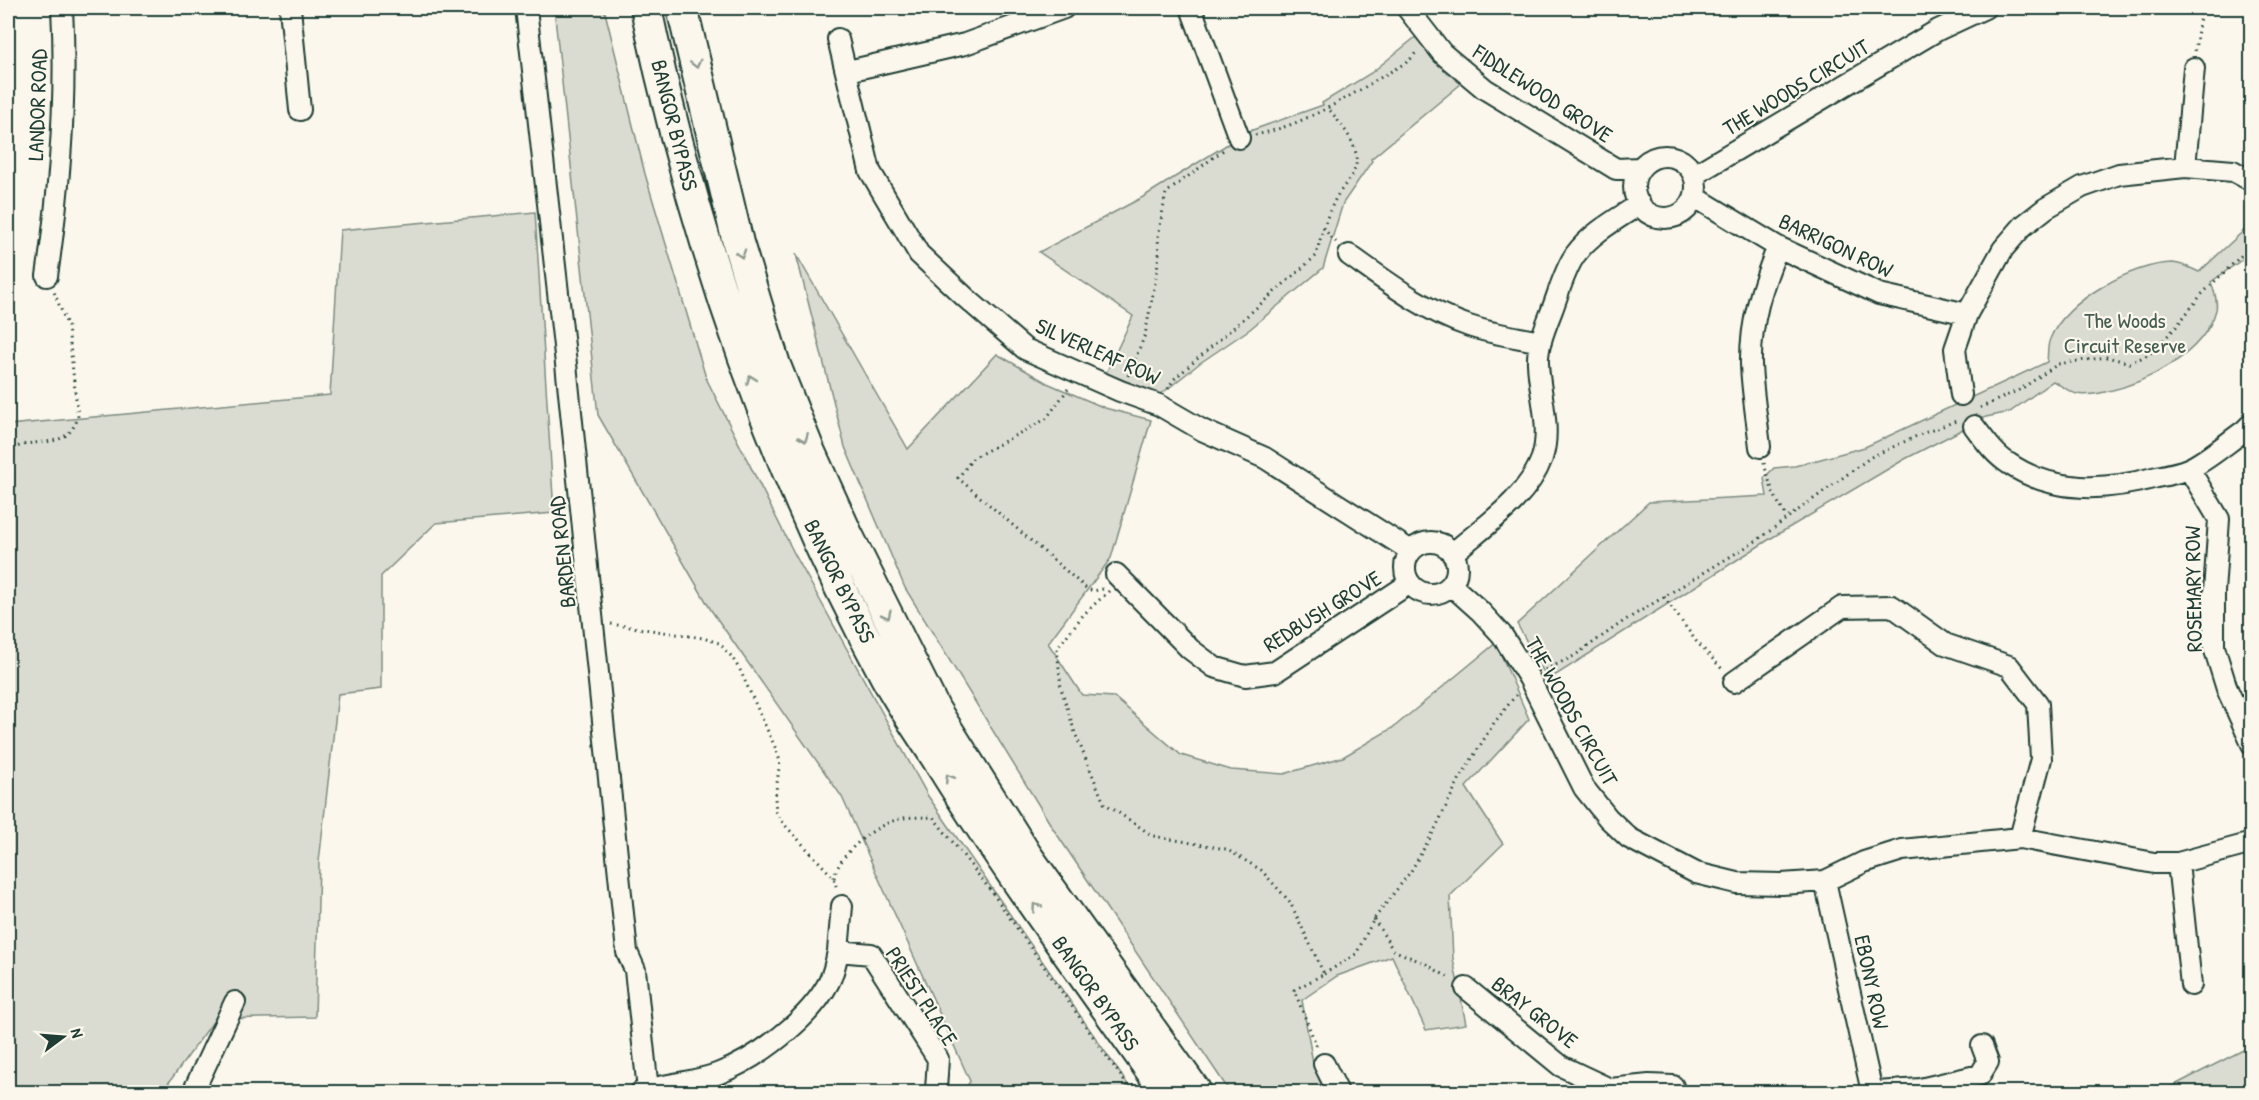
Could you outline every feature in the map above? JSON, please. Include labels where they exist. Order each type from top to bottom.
[{"type":"main road","name":"BANGOR BYPASS","points":[[646,8],[688,184],[740,349],[768,423],[841,589],[887,680],[980,828],[1166,1092]]},
{"type":"main road","name":"BANGOR BYPASS","points":[[682,8],[738,243],[775,364],[809,450],[847,534],[935,710],[1028,856],[1196,1092]]},
{"type":"street","name":"LANDOR ROAD","points":[[47,276],[62,120],[65,62],[62,8]]},
{"type":"street","points":[[291,8],[300,110]]},
{"type":"street","name":"BARDEN ROAD","points":[[526,8],[569,387],[627,952],[635,970],[645,1091]]},
{"type":"street","points":[[848,71],[965,44],[1064,8]]},
{"type":"street","points":[[1191,8],[1239,138]]},
{"type":"street","name":"FIDDLEWOOD GROVE","points":[[1407,8],[1442,53],[1485,89],[1616,169],[1640,168]]},
{"type":"street","name":"THE WOODS CIRCUIT","points":[[1694,175],[1938,30],[1985,8]]},
{"type":"street","name":"SILVERLEAF ROW","points":[[838,39],[848,71],[870,171],[919,254],[966,298],[1025,349],[1120,391],[1159,405],[1202,430],[1265,458],[1411,551]]},
{"type":"street","points":[[2185,167],[2194,68]]},
{"type":"street","points":[[1665,155],[1683,160],[1694,175],[1696,182],[1695,197],[1683,213],[1664,218],[1646,212],[1640,204],[1634,186],[1640,168],[1647,161],[1665,155]]},
{"type":"street","points":[[1961,395],[1955,349],[1967,314],[2003,249],[2023,226],[2046,208],[2082,187],[2120,174],[2185,167],[2233,171],[2252,181]]},
{"type":"street","name":"BARRIGON ROW","points":[[1695,197],[1778,247],[1879,294],[1967,314]]},
{"type":"street","points":[[1452,554],[1518,497],[1533,477],[1542,457],[1546,431],[1538,360],[1541,342],[1566,273],[1575,255],[1593,236],[1640,204]]},
{"type":"street","points":[[1760,447],[1751,363],[1754,322],[1763,283],[1778,247]]},
{"type":"street","points":[[1349,255],[1408,296],[1467,325],[1541,342]]},
{"type":"street","points":[[1971,418],[1988,445],[2006,462],[2032,477],[2076,488],[2128,485],[2189,469],[2252,423]]},
{"type":"street","name":"ROSEMARY ROW","points":[[2189,469],[2218,519],[2214,647],[2227,689],[2252,744]]},
{"type":"street","points":[[1422,543],[1443,545],[1452,554],[1457,570],[1450,585],[1440,593],[1420,592],[1410,583],[1405,567],[1411,551],[1422,543]]},
{"type":"street","name":"REDBUSH GROVE","points":[[1119,577],[1190,649],[1214,667],[1245,676],[1275,672],[1410,583]]},
{"type":"street","name":"THE WOODS CIRCUIT","points":[[1450,585],[1480,611],[1502,635],[1529,678],[1584,788],[1608,818],[1629,838],[1696,873],[1737,883],[1782,884],[1825,881],[1864,862],[1902,850],[2020,838],[2154,863],[2178,863],[2252,843]]},
{"type":"street","points":[[1734,682],[1842,607],[1892,606],[1945,644],[2009,666],[2038,704],[2041,759],[2020,838]]},
{"type":"street","points":[[2178,863],[2191,985]]},
{"type":"street","name":"EBONY ROW","points":[[1825,881],[1872,1092]]},
{"type":"street","points":[[645,1091],[662,1085],[717,1074],[752,1057],[815,1005],[831,980],[838,951],[842,906]]},
{"type":"street","name":"PRIEST PLACE","points":[[838,951],[871,954],[938,1059],[934,1092]]},
{"type":"street","name":"BRAY GROVE","points":[[1466,988],[1561,1066],[1610,1089],[1673,1086],[1674,1092]]},
{"type":"street","points":[[193,1092],[235,1002]]},
{"type":"street","points":[[1877,1092],[1920,1089],[1980,1075],[1988,1062],[1982,1046]]},
{"type":"street","points":[[1324,1064],[1338,1092]]},
{"type":"path","points":[[2194,68],[2201,8]]},
{"type":"path","points":[[1120,391],[1136,361],[1145,335],[1156,278],[1159,254],[1158,237],[1166,193],[1239,138],[1269,132],[1329,109],[1409,61],[1429,37]]},
{"type":"path","points":[[1159,405],[1173,380],[1316,256],[1323,228],[1337,197],[1355,169],[1355,149],[1329,109]]},
{"type":"path","points":[[1324,1064],[1294,990],[1356,954],[1374,919],[1411,871],[1477,750],[1494,723],[1529,678],[1574,656],[1624,621],[1756,541],[1871,457],[1919,435],[1971,418],[2058,364],[2107,357],[2130,363],[2150,354],[2176,327],[2201,295],[2252,245]]},
{"type":"path","points":[[8,453],[22,444],[44,444],[68,436],[74,429],[78,417],[68,327],[47,276]]},
{"type":"path","points":[[1080,374],[1046,419],[973,458],[958,478],[1086,588],[1099,591],[1119,577]]},
{"type":"path","points":[[1760,447],[1768,482],[1787,518]]},
{"type":"path","points":[[1119,577],[1084,614],[1057,648],[1061,688],[1075,733],[1104,803],[1153,836],[1226,849],[1261,870],[1290,902],[1324,974]]},
{"type":"path","points":[[1664,597],[1696,641],[1734,682]]},
{"type":"path","points":[[610,624],[703,638],[719,643],[731,656],[740,670],[778,754],[780,761],[775,798],[776,812],[790,831],[834,878]]},
{"type":"path","points":[[842,906],[834,878],[836,866],[847,853],[871,832],[899,819],[933,817],[991,891],[1132,1092]]},
{"type":"path","points":[[1374,919],[1393,950],[1426,964],[1466,988]]},
{"type":"green space","points":[[554,8],[604,8],[645,174],[706,378],[794,553],[928,796],[1133,1092],[964,1092],[970,1081],[842,797],[711,610],[598,415]]},
{"type":"green space","points":[[1417,36],[1462,83],[1371,159],[1372,161],[1343,203],[1323,268],[1250,329],[1200,363],[1160,395],[1106,373],[1133,316],[1039,252],[1143,197],[1247,132],[1323,105],[1322,103],[1371,73]]},
{"type":"green space","points":[[535,212],[554,513],[436,523],[381,576],[381,689],[338,694],[319,862],[315,1017],[215,1019],[162,1092],[8,1092],[8,425],[330,395],[340,230]]},
{"type":"green space","name":"The Woods Circuit Reserve","points":[[2251,224],[2251,253],[2211,282],[2216,310],[2209,326],[2186,353],[2171,364],[2138,382],[2095,394],[2077,394],[2053,381],[2010,412],[1986,417],[1905,459],[1773,537],[1548,680],[1517,624],[1649,502],[1767,496],[1764,478],[1774,468],[1795,466],[1865,447],[2047,362],[2049,341],[2058,325],[2085,298],[2120,277],[2157,265],[2173,263],[2199,272]]},
{"type":"green space","points":[[796,254],[908,449],[997,354],[1047,383],[1105,408],[1151,420],[1111,558],[1048,643],[1082,695],[1114,697],[1181,755],[1231,770],[1284,774],[1343,757],[1394,727],[1496,643],[1529,719],[1466,787],[1503,844],[1450,896],[1453,959],[1466,1024],[1426,1030],[1392,956],[1337,976],[1302,1000],[1313,1063],[1324,1092],[1230,1092],[1054,830],[905,588],[845,447]]},
{"type":"green space","points":[[2251,1046],[2251,1092],[2161,1092]]}]
